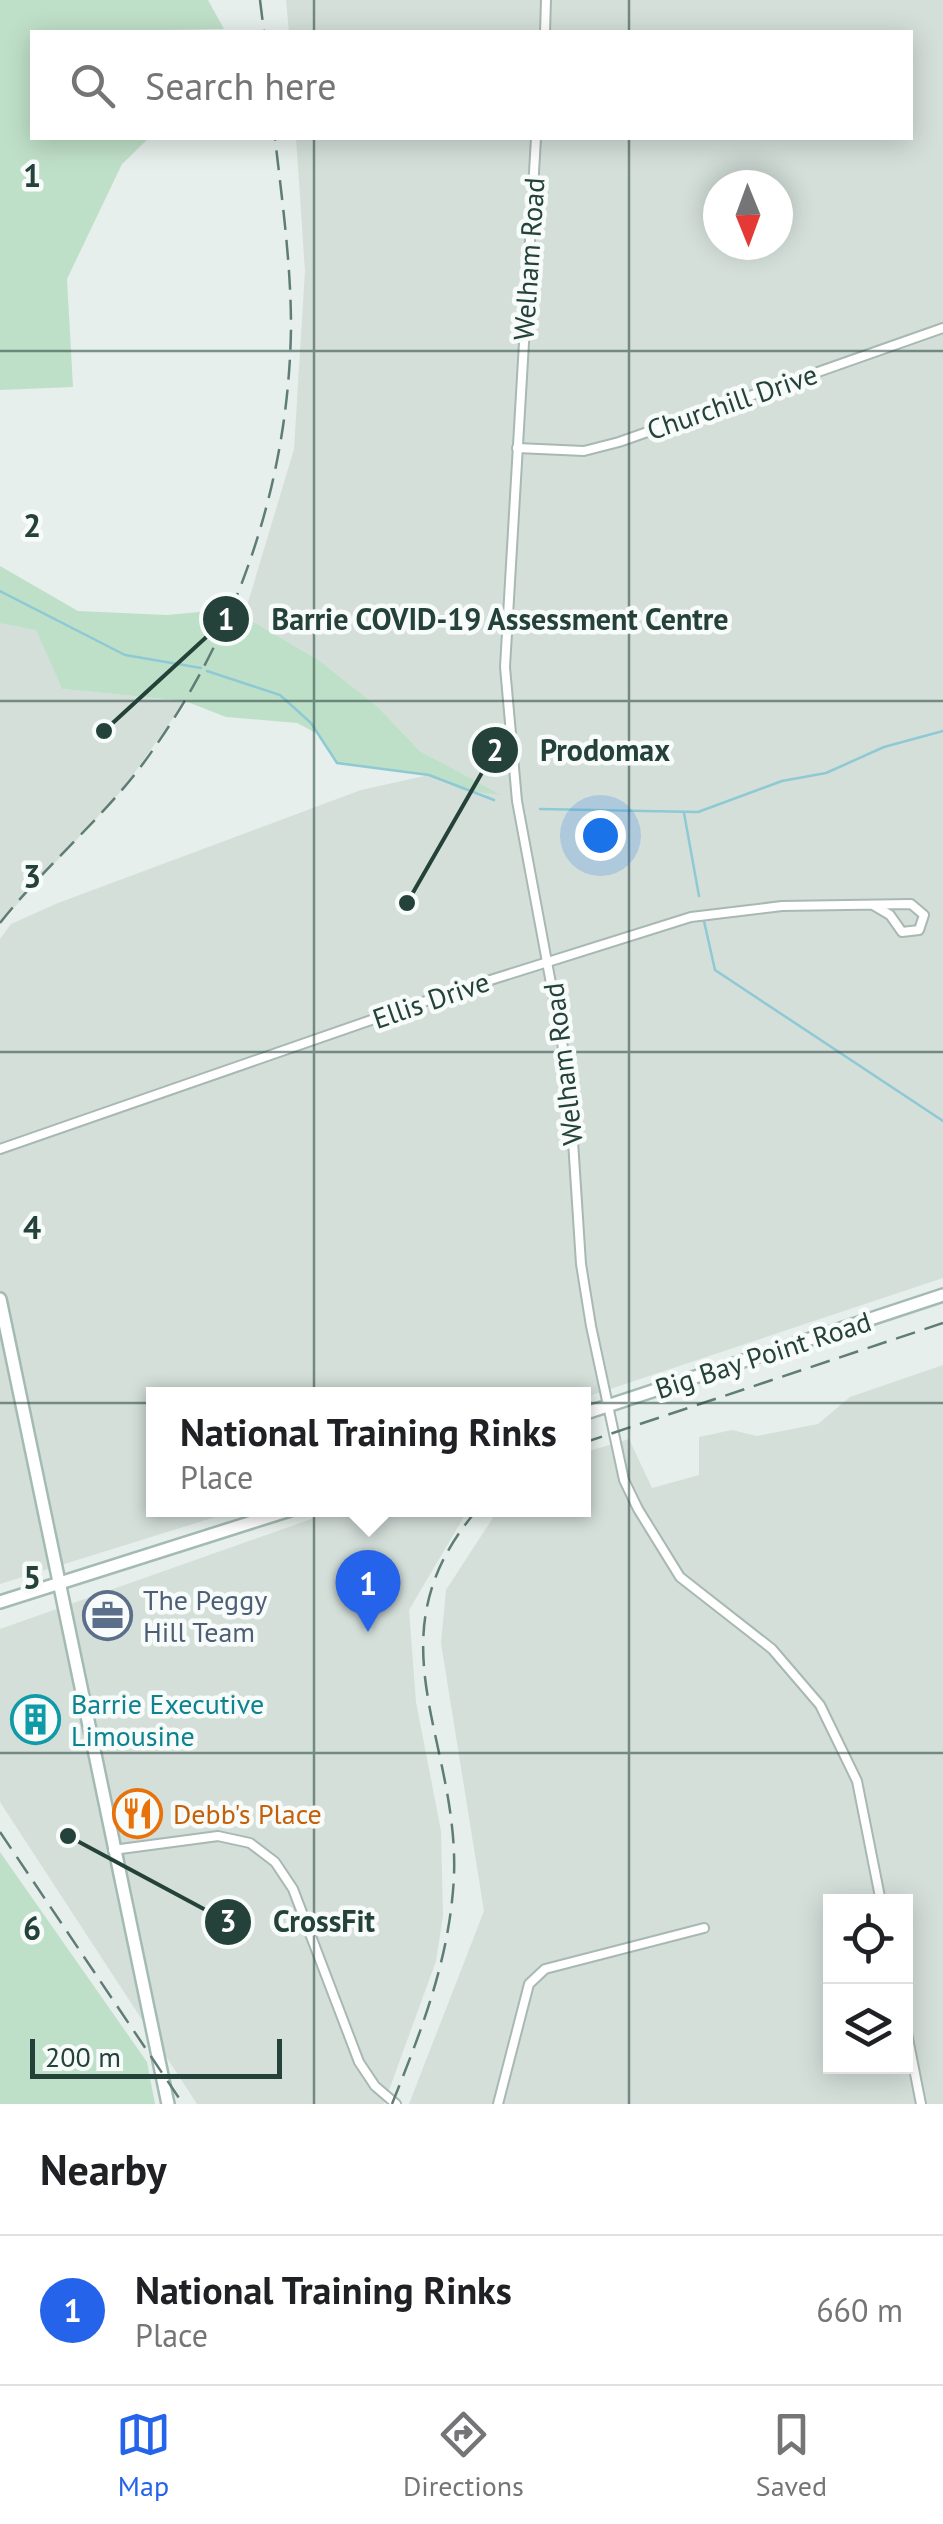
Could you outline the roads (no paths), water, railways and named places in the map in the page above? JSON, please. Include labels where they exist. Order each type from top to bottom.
[{"type":"main road","name":"Big Bay Point Road","points":[[591,1412],[943,1295]]},
{"type":"main road","points":[[0,1298],[168,2104]]},
{"type":"main road","points":[[0,1602],[267,1517]]},
{"type":"street","points":[[545,30],[546,0]]},
{"type":"street","name":"Welham Road","points":[[536,140],[506,634],[510,742],[517,802],[550,961],[569,1080],[581,1264],[624,1480],[680,1576],[772,1649],[820,1705],[857,1781],[878,1894]]},
{"type":"street","name":"Churchill Drive","points":[[516,448],[584,450],[619,442],[943,328]]},
{"type":"street","name":"Ellis Drive","points":[[0,1148],[691,916],[782,906],[911,904],[924,915],[919,930],[902,932],[890,915],[873,905]]},
{"type":"street","points":[[113,1850],[218,1836],[250,1843],[275,1862],[293,1889],[359,2062],[396,2104]]},
{"type":"street","points":[[498,2104],[528,1984],[544,1969],[704,1928]]},
{"type":"street","points":[[913,2066],[920,2104]]},
{"type":"waterway","points":[[0,591],[125,655],[201,668]]},
{"type":"waterway","points":[[207,671],[280,695],[311,723],[337,763],[429,775],[494,800]]},
{"type":"waterway","points":[[540,809],[698,812],[782,781],[826,773],[884,747],[943,731]]},
{"type":"waterway","points":[[684,813],[699,896]]},
{"type":"waterway","points":[[704,921],[715,970],[943,1121]]},
{"type":"railway","points":[[260,0],[264,30]]},
{"type":"railway","points":[[0,923],[142,765],[205,665],[251,558],[268,502],[288,386],[289,279],[275,140]]},
{"type":"railway","points":[[591,1440],[943,1323]]},
{"type":"railway","points":[[392,2104],[441,1964],[454,1876],[452,1826],[426,1689],[423,1645],[428,1601],[445,1557],[472,1517]]},
{"type":"railway","points":[[0,1832],[183,2104]]},
{"type":"place","name":"Barrie COVID-19 Assessment Centre","points":[[104,731]]},
{"type":"place","name":"Prodomax","points":[[407,903]]},
{"type":"place","name":"The Peggy Hill Team","points":[[108,1616]]},
{"type":"place","name":"National Training Rinks","points":[[368,1632]]},
{"type":"place","name":"Barrie Executive Limousine","points":[[36,1720]]},
{"type":"place","name":"Debb's Place","points":[[138,1814]]},
{"type":"place","name":"CrossFit","points":[[68,1836]]}]
